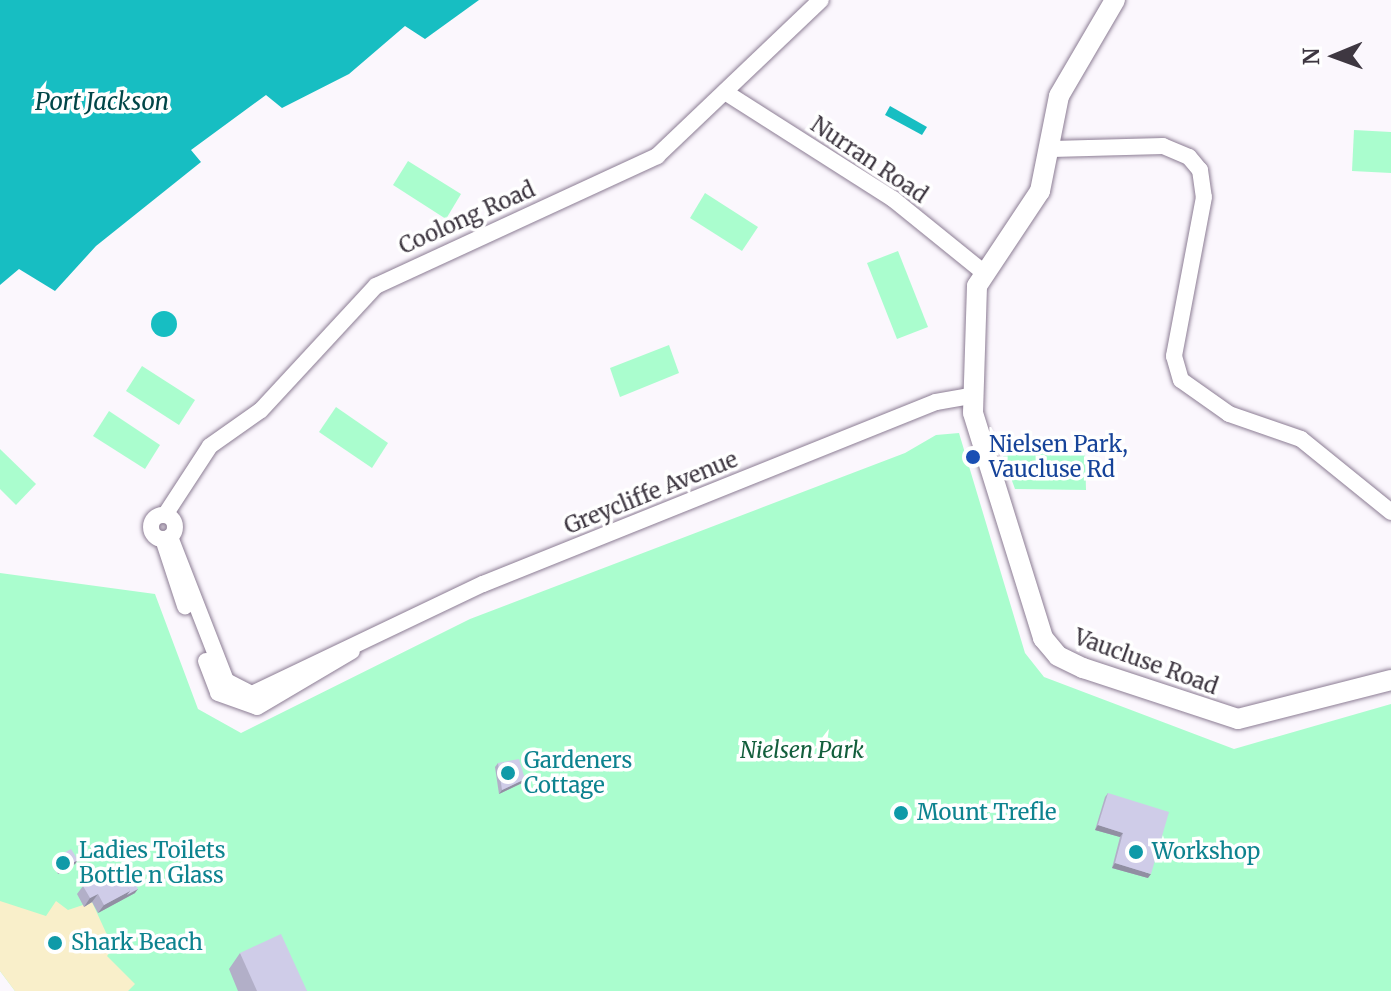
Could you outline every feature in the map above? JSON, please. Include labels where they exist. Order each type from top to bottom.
[{"type":"street","name":"Coolong Road","points":[[166,538],[151,527],[165,515],[210,446],[261,410],[376,286],[657,156],[821,0]]},
{"type":"street","points":[[971,396],[983,272],[1035,201],[1052,149],[1059,96],[1115,0]]},
{"type":"street","name":"Nurran Road","points":[[725,92],[893,199],[983,272]]},
{"type":"street","points":[[1052,149],[1163,146],[1189,157],[1200,170],[1204,197],[1174,356],[1181,380],[1229,414],[1301,439],[1391,512]]},
{"type":"street","name":"Greycliffe Avenue","points":[[166,538],[218,693],[230,703],[257,707],[353,650],[483,584],[936,402],[971,396]]},
{"type":"street","name":"Vaucluse Road","points":[[971,396],[1036,618],[1058,656],[1238,719],[1391,680]]},
{"type":"green space","points":[[1354,130],[1391,132],[1391,173],[1352,171]]},
{"type":"green space","points":[[408,161],[461,194],[446,219],[393,185]]},
{"type":"green space","points":[[705,193],[758,227],[742,251],[690,218]]},
{"type":"green space","points":[[898,251],[928,327],[897,339],[867,263]]},
{"type":"green space","points":[[669,345],[679,373],[620,397],[610,368]]},
{"type":"green space","points":[[142,366],[195,400],[179,425],[126,391]]},
{"type":"green space","points":[[336,407],[388,443],[372,468],[319,432]]},
{"type":"green space","points":[[109,411],[160,445],[145,469],[93,436]]},
{"type":"green space","name":"Nielsen Park","points":[[959,433],[1025,653],[1044,677],[1234,749],[1391,704],[1391,991],[15,991],[0,971],[0,573],[155,594],[198,709],[241,733],[470,619],[905,453],[936,435]]},
{"type":"green space","points":[[0,449],[36,484],[16,505],[0,489]]},
{"type":"green space","points":[[1015,450],[1085,452],[1086,490],[1015,489],[1003,456]]},
{"type":"sand","name":"Shark Beach","points":[[0,901],[46,916],[56,901],[68,910],[92,902],[113,948],[107,956],[135,984],[128,991],[15,991],[0,971]]},
{"type":"water","name":"Port Jackson","points":[[0,0],[479,0],[425,39],[405,26],[349,74],[282,108],[266,95],[191,150],[201,162],[96,246],[55,291],[19,269],[0,285]]},
{"type":"water","points":[[890,106],[927,127],[922,135],[885,115]]},
{"type":"water","points":[[164,311],[173,315],[177,324],[173,333],[164,337],[155,333],[151,324],[155,315]]},
{"type":"building","name":"Gardeners Cottage","points":[[519,759],[525,779],[502,790],[498,763]]},
{"type":"building","name":"Workshop","points":[[1108,793],[1169,812],[1151,874],[1115,863],[1123,833],[1098,825]]},
{"type":"building","points":[[71,849],[78,860],[61,869],[55,858]]},
{"type":"building","points":[[117,867],[130,891],[104,905],[98,894],[90,898],[83,886]]},
{"type":"building","points":[[131,877],[138,889],[127,895],[130,891],[124,881]]},
{"type":"building","points":[[281,934],[307,991],[257,991],[240,953]]},
{"type":"place","name":"Nielsen Park, Vaucluse Rd","points":[[973,457]]},
{"type":"place","name":"Gardeners Cottage","points":[[508,773]]},
{"type":"place","name":"Mount Trefle","points":[[901,813]]},
{"type":"place","name":"Workshop","points":[[1136,852]]},
{"type":"place","name":"Ladies Toilets Bottle n Glass","points":[[63,863]]},
{"type":"place","name":"Shark Beach","points":[[55,943]]}]
